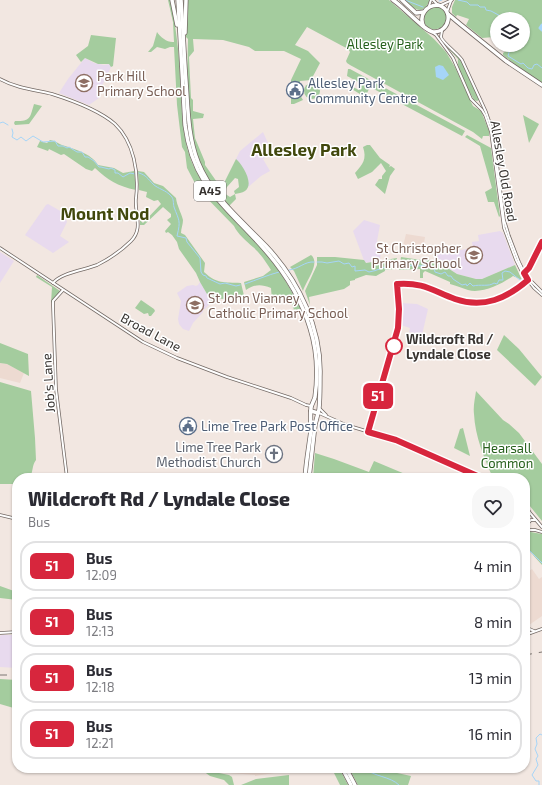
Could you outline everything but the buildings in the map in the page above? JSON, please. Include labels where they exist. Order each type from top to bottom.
[{"type":"highway","points":[[172,0],[179,32]]},
{"type":"highway","name":"A45","points":[[178,0],[185,125],[190,152],[198,171],[209,189],[277,264],[298,298],[311,328],[315,353],[316,386],[315,400],[312,406]]},
{"type":"highway","name":"A45","points":[[181,0],[189,125],[194,150],[201,169],[211,188],[267,247],[283,267],[301,296],[313,325],[319,355],[320,369],[319,411],[316,418],[310,473]]},
{"type":"highway","points":[[184,53],[186,0]]},
{"type":"highway","points":[[393,0],[424,27],[432,32],[437,32],[452,22],[460,24]]},
{"type":"highway","points":[[402,0],[416,12],[421,13],[425,11]]},
{"type":"highway","points":[[424,27],[422,20],[428,7],[439,5],[444,7],[460,24],[512,66],[542,85]]},
{"type":"highway","points":[[447,25],[448,13]]},
{"type":"highway","points":[[319,355],[322,352],[322,349]]},
{"type":"highway","points":[[306,473],[311,429],[311,411],[312,406],[317,406],[319,411],[311,411]]},
{"type":"highway","points":[[345,773],[351,785]]},
{"type":"highway","points":[[349,773],[355,785]]},
{"type":"street","points":[[428,7],[432,0],[439,5],[452,0]]},
{"type":"street","points":[[448,13],[452,0]]},
{"type":"street","name":"Allesley Old Road","points":[[443,29],[441,35],[442,40],[462,60],[482,102],[493,132],[503,223],[516,260],[527,281],[542,294]]},
{"type":"street","name":"Allesley Old Road","points":[[432,32],[436,35],[453,58],[471,99],[484,112],[490,126],[499,184]]},
{"type":"street","points":[[0,79],[16,86],[67,99],[87,108],[113,123],[123,134],[129,145],[136,170],[138,190],[136,207],[138,227],[134,238],[117,253],[103,262],[60,277],[52,283]]},
{"type":"street","points":[[477,106],[482,102]]},
{"type":"street","name":"Broad Lane","points":[[0,248],[131,334],[158,349],[221,375],[312,406]]},
{"type":"street","name":"Job's Lane","points":[[63,290],[53,301],[53,306],[56,389],[66,473]]},
{"type":"street","name":"Broad Lane","points":[[306,405],[311,411]]},
{"type":"street","points":[[319,411],[346,425],[396,440],[471,473]]},
{"type":"street","points":[[530,513],[542,527]]},
{"type":"street","points":[[0,515],[12,518]]},
{"type":"street","points":[[530,522],[536,520]]},
{"type":"street","points":[[534,530],[539,527],[539,522]]},
{"type":"street","points":[[530,528],[534,530]]},
{"type":"street","points":[[530,530],[542,532]]},
{"type":"street","points":[[530,629],[537,631]]},
{"type":"street","points":[[530,633],[542,629]]},
{"type":"street","points":[[0,633],[12,632]]},
{"type":"shaded area","name":"Park Hill Primary School","points":[[85,58],[94,63],[104,65],[110,64],[111,67],[101,88],[99,98],[89,105],[59,93]]},
{"type":"shaded area","points":[[263,132],[273,154],[263,159],[270,171],[261,176],[246,189],[236,159],[240,151]]},
{"type":"shaded area","points":[[48,204],[64,213],[67,222],[60,236],[69,242],[53,253],[25,235]]},
{"type":"shaded area","points":[[364,220],[380,225],[377,241],[381,251],[380,260],[365,263],[353,231]]},
{"type":"shaded area","name":"St Christopher Primary School","points":[[500,231],[503,233],[515,265],[482,279],[476,279],[457,274],[443,265],[438,259],[436,254],[473,248],[472,242],[479,241],[478,235]]},
{"type":"shaded area","points":[[406,234],[425,237],[423,250],[403,246]]},
{"type":"shaded area","points":[[0,252],[14,261],[0,283]]},
{"type":"shaded area","name":"St John Vianney Catholic Primary School","points":[[200,282],[207,294],[210,295],[211,302],[205,309],[203,309],[203,312],[193,323],[189,331],[183,329],[179,324],[178,319],[181,301],[177,293],[187,286],[196,286]]},
{"type":"shaded area","points":[[401,303],[417,304],[428,309],[422,335],[409,332],[410,328],[401,325]]},
{"type":"shaded area","points":[[0,363],[7,364],[24,373],[20,383],[0,378]]},
{"type":"shaded area","points":[[532,569],[539,579],[542,577],[542,616],[530,624],[530,570]]},
{"type":"shaded area","points":[[12,635],[12,668],[0,667],[0,636]]},
{"type":"shaded area","points":[[230,773],[274,773],[255,775]]},
{"type":"green space","points":[[168,0],[170,0],[177,39],[184,134],[194,167],[200,179],[216,200],[233,220],[261,248],[278,269],[301,309],[294,310],[291,300],[285,300],[283,297],[280,301],[272,301],[271,288],[261,285],[246,290],[244,282],[263,276],[271,270],[258,252],[237,232],[234,226],[198,189],[187,168],[185,152],[182,147],[177,105],[174,47],[165,49],[157,47],[151,52],[148,52],[153,46],[157,32],[169,42],[174,42],[173,22]]},
{"type":"green space","name":"Allesley Park","points":[[188,0],[389,0],[434,39],[446,52],[455,67],[473,106],[481,111],[489,131],[489,136],[483,136],[482,139],[473,132],[350,65],[346,61],[350,52],[348,49],[307,27],[295,45],[308,51],[320,63],[311,80],[300,81],[300,95],[303,100],[294,104],[291,104],[291,80],[301,59],[284,51],[255,51],[249,47],[223,40],[193,39],[194,51],[189,57],[191,98],[193,100],[193,111],[204,114],[203,118],[193,119],[195,138],[205,165],[219,185],[224,183],[236,159],[244,169],[248,179],[248,188],[244,192],[235,194],[236,199],[229,206],[213,186],[199,164],[192,140],[187,84],[188,39],[186,37],[186,3]],"holes":[[[235,178],[238,179],[239,187],[234,191],[235,194],[230,197],[224,193]]]},
{"type":"green space","points":[[404,0],[430,0],[424,9],[418,10]]},
{"type":"green space","points":[[455,0],[542,0],[542,83],[525,73],[503,55],[505,52],[530,52],[530,12],[490,12],[490,37],[482,38],[466,25],[469,19],[457,15],[456,17],[452,13],[452,7]]},
{"type":"green space","points":[[440,6],[448,14],[445,26],[434,29],[430,28],[425,23],[425,14],[428,8]]},
{"type":"green space","points":[[91,35],[116,38],[113,66],[111,67],[109,64],[98,64],[85,58],[81,62],[76,55],[88,46]]},
{"type":"green space","points":[[448,46],[460,59],[479,100],[474,100],[459,69],[458,59],[448,48]]},
{"type":"green space","points":[[348,69],[465,131],[462,136],[370,87],[365,97],[350,88],[351,86],[359,90],[362,84],[347,76]]},
{"type":"green space","points":[[312,83],[318,85],[320,91],[318,97],[312,99],[306,97],[304,91],[306,85]]},
{"type":"green space","points":[[34,104],[42,106],[29,124],[15,125],[15,121],[24,121],[29,118]]},
{"type":"green space","points":[[523,115],[539,124],[529,143]]},
{"type":"green space","points":[[467,135],[491,148],[499,217],[494,202],[488,202],[485,192],[492,188],[480,146],[465,137]]},
{"type":"green space","points":[[50,140],[87,154],[98,165],[114,168],[123,173],[134,171],[136,190],[123,187],[113,182],[95,168],[92,171],[86,169],[64,154],[61,155],[49,149],[48,151],[37,147],[40,141],[47,143]]},
{"type":"green space","points":[[370,145],[380,158],[390,165],[389,167],[391,166],[395,169],[390,176],[385,194],[375,185],[379,179],[382,179],[382,176],[386,171],[381,163],[372,172],[358,179],[355,173],[364,161],[365,155],[363,147]]},
{"type":"green space","points":[[138,171],[144,172],[154,183],[163,186],[176,198],[183,220],[181,233],[185,235],[205,263],[204,272],[213,279],[225,282],[241,283],[245,300],[230,298],[227,295],[224,299],[214,298],[211,302],[210,295],[207,294],[196,273],[179,249],[177,242],[172,235],[168,232],[166,233],[165,231],[171,224],[167,220],[171,217],[171,214],[163,207],[144,225],[140,225],[140,220],[143,223],[161,204],[158,200],[154,201],[146,197],[147,192],[139,190]]},
{"type":"green space","points":[[311,255],[314,258],[314,267],[303,291],[294,271],[290,267]]},
{"type":"green space","points":[[317,257],[364,260],[366,263],[397,258],[395,269],[385,270],[376,276],[366,275],[350,281],[350,285],[344,289],[309,297],[310,305],[305,291],[317,265]]},
{"type":"green space","points":[[401,257],[439,261],[457,274],[476,279],[482,279],[515,265],[522,280],[513,276],[498,285],[479,291],[468,290],[450,284],[450,282],[425,271],[423,273],[423,278],[420,278],[420,269],[399,270]]},
{"type":"green space","points":[[37,275],[60,291],[51,303],[52,287],[36,277]]},
{"type":"green space","points":[[141,300],[154,309],[155,311],[151,316],[149,316],[148,313],[144,314],[135,308]]},
{"type":"green space","points":[[504,335],[519,349],[542,377],[535,386],[497,350]]},
{"type":"green space","points":[[0,343],[28,354],[29,376],[7,364],[0,363]]},
{"type":"green space","points":[[0,382],[31,391],[36,460],[32,473],[12,473],[12,484],[0,484]]},
{"type":"green space","name":"Hearsall Common","points":[[476,391],[503,420],[519,433],[542,464],[542,521],[530,506],[530,473],[491,473],[478,439],[474,405]]},
{"type":"green space","points":[[463,428],[470,456],[454,448],[460,429]]},
{"type":"green space","points":[[315,453],[369,472],[374,461],[403,473],[313,473]]},
{"type":"green space","points":[[530,532],[542,534],[542,565],[530,552]]},
{"type":"green space","points":[[0,586],[12,590],[12,599],[0,598]]},
{"type":"green space","points":[[0,679],[12,680],[12,708],[0,704]]},
{"type":"green space","points":[[206,773],[229,775],[232,777],[234,785],[229,785],[224,780],[210,776]]},
{"type":"green space","points":[[334,773],[342,773],[348,785],[340,785]]},
{"type":"green space","points":[[352,773],[397,773],[411,776],[408,785],[358,785]]},
{"type":"green space","points":[[289,775],[289,785],[241,785],[256,779]]},
{"type":"water","points":[[439,65],[443,66],[449,75],[443,80],[436,77],[435,67]]},
{"type":"waterway","points":[[405,0],[423,7]]},
{"type":"waterway","points":[[458,0],[467,2],[470,5],[485,7],[486,10],[493,12]]},
{"type":"waterway","points":[[542,25],[540,28],[542,30]]},
{"type":"waterway","points":[[509,52],[508,56],[521,64],[523,63],[528,68],[532,69],[534,65],[537,64],[542,68]]},
{"type":"waterway","points":[[0,123],[3,122],[8,125]]},
{"type":"waterway","points":[[12,129],[12,137],[17,140],[21,137],[26,141],[33,136],[43,142],[55,141],[58,146],[69,147],[77,152],[82,152],[85,157],[88,157],[94,161],[99,167],[111,168],[115,170],[115,173],[118,173],[123,177],[130,173],[135,174]]},
{"type":"waterway","points":[[139,173],[172,197],[179,221],[177,236],[186,238],[187,242],[200,258],[201,272],[203,275],[220,284],[225,283],[236,286],[240,285]]},
{"type":"waterway","points":[[317,262],[327,263],[339,261],[344,264],[349,263],[352,267],[355,266],[355,271],[365,270],[369,272],[393,265],[394,263]]},
{"type":"waterway","points":[[289,270],[314,262]]},
{"type":"waterway","points":[[401,264],[404,267],[409,267],[411,265],[414,267],[431,267],[434,268],[435,272],[441,274],[445,272],[448,276],[451,276],[462,285],[466,284],[467,286],[470,283],[473,286],[490,285],[494,283],[497,284],[499,280],[503,280],[502,273],[505,271],[510,272],[520,280],[523,280]]},
{"type":"waterway","points":[[245,284],[279,272]]},
{"type":"waterway","points":[[530,551],[542,563]]},
{"type":"waterway","points":[[539,785],[539,781],[536,781],[532,775],[538,765],[536,759],[538,756],[535,749],[537,744],[536,738],[540,734],[542,735]]},
{"type":"waterway","points":[[372,773],[391,780],[399,785]]},
{"type":"railway","points":[[530,654],[542,652]]},
{"type":"railway","points":[[0,675],[12,675]]},
{"type":"bus line","name":"51","points":[[471,473],[396,440],[368,432],[398,328],[399,309],[397,284],[408,283],[422,285],[466,302],[494,300],[514,292],[528,280],[524,273],[528,270],[542,242]]},
{"type":"place","name":"Park Hill Primary School","points":[[84,83]]},
{"type":"place","name":"Allesley Park Community Centre","points":[[295,90]]},
{"type":"place","name":"St Christopher Primary School","points":[[474,255]]},
{"type":"place","name":"St John Vianney Catholic Primary School","points":[[195,305]]},
{"type":"place","name":"Wildcroft Rd / Lyndale Close","points":[[394,346]]},
{"type":"place","name":"Lime Tree Park Post Office","points":[[188,426]]},
{"type":"place","name":"Lime Tree Park Methodist Church","points":[[274,454]]},
{"type":"district","name":"Allesley Park","points":[[304,150]]},
{"type":"district","name":"Mount Nod","points":[[105,214]]}]
